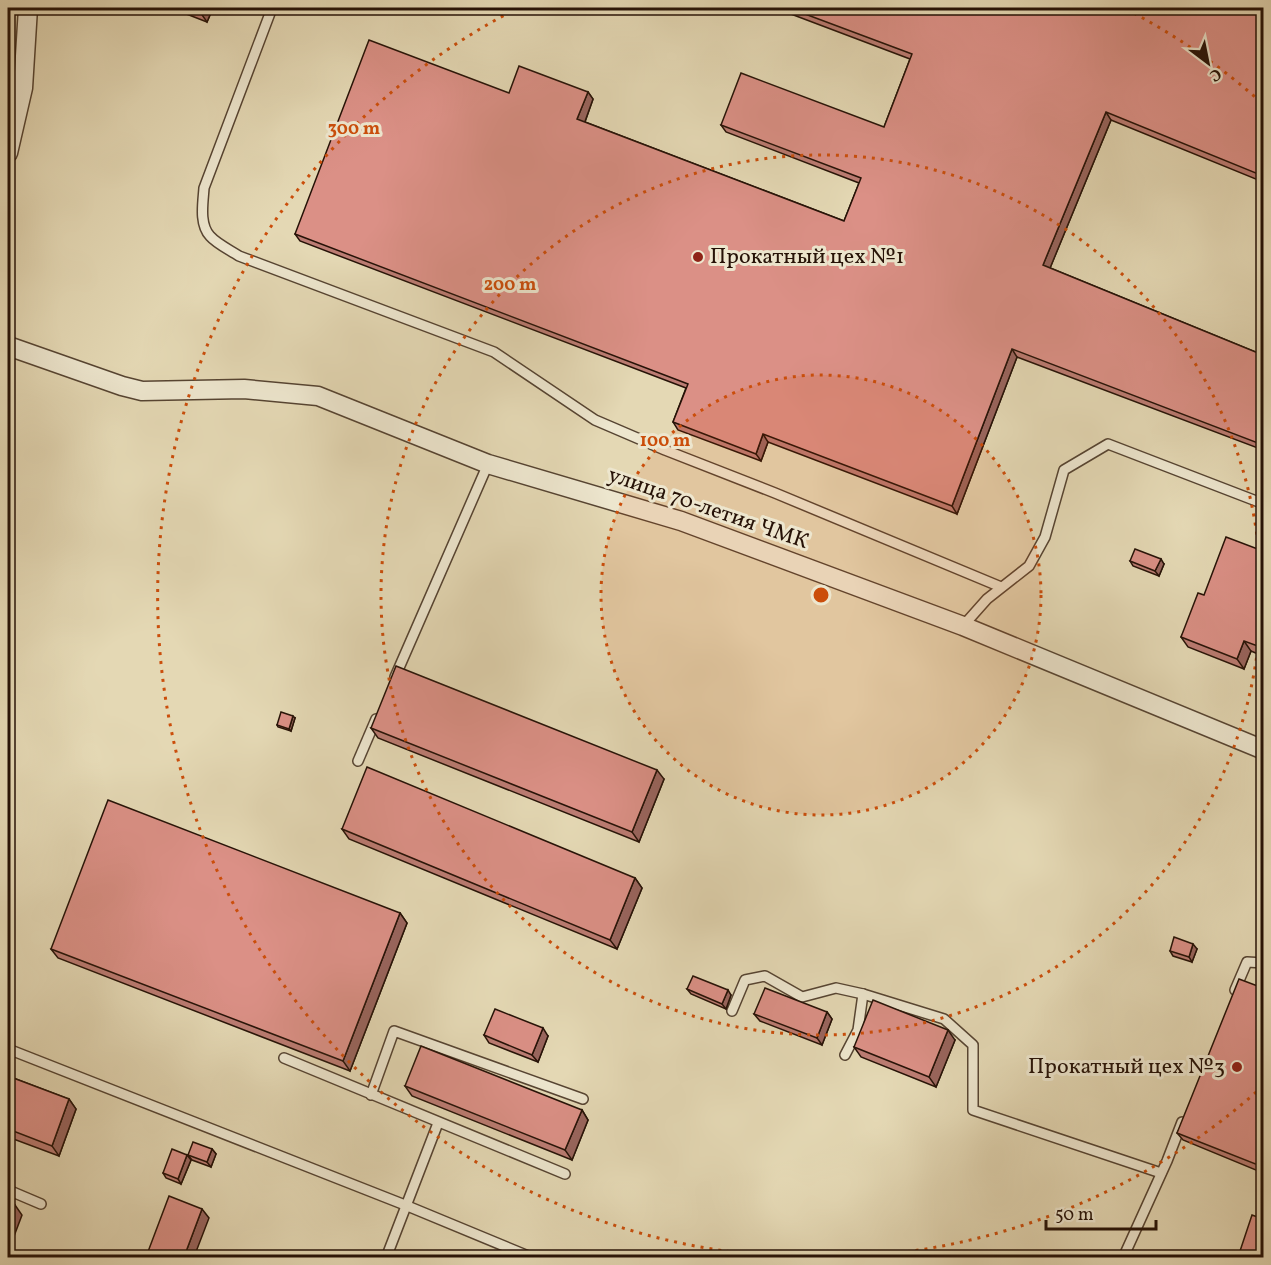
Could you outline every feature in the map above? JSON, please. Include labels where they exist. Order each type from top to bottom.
[{"type":"street","points":[[8,153],[23,88],[28,8]]},
{"type":"street","name":"улица 70-летия ЧМК","points":[[8,346],[142,392],[244,389],[318,396],[488,464],[681,521],[963,626],[1263,750]]},
{"type":"lane","points":[[272,8],[204,188],[202,208],[205,229],[211,237],[239,256],[494,352],[595,420],[1001,587]]},
{"type":"lane","points":[[963,626],[987,599],[1029,566],[1045,537],[1064,470],[1108,444],[1263,504]]},
{"type":"lane","points":[[390,690],[488,464]]},
{"type":"lane","points":[[358,761],[379,714]]},
{"type":"lane","points":[[1234,994],[1247,962],[1263,963]]},
{"type":"lane","points":[[732,1011],[745,980],[765,976],[802,997],[836,988],[862,993],[944,1019],[973,1045],[973,1110],[1161,1173]]},
{"type":"lane","points":[[845,1055],[858,1030],[862,993]]},
{"type":"lane","points":[[371,1095],[394,1031],[583,1100]]},
{"type":"lane","points":[[8,1049],[533,1257]]},
{"type":"lane","points":[[284,1058],[565,1174]]},
{"type":"lane","points":[[1123,1257],[1185,1114]]},
{"type":"lane","points":[[386,1257],[438,1123]]},
{"type":"lane","points":[[8,1190],[41,1204]]},
{"type":"building","points":[[57,8],[67,8],[63,11]]},
{"type":"building","points":[[189,8],[202,8],[200,12]]},
{"type":"building","name":"Прокатный цех №1","points":[[789,8],[1263,8],[1263,176],[1106,112],[1043,265],[1263,355],[1263,445],[1012,349],[952,506],[763,434],[756,454],[673,422],[688,384],[295,234],[369,40],[509,93],[519,66],[588,92],[577,119],[844,221],[861,178],[721,125],[741,73],[884,127],[912,54]]},
{"type":"building","points":[[1226,537],[1263,551],[1263,648],[1244,641],[1237,659],[1181,637],[1198,593],[1204,595]]},
{"type":"building","points":[[1135,549],[1161,559],[1155,571],[1130,561]]},
{"type":"building","points":[[396,666],[657,770],[632,832],[371,728]]},
{"type":"building","points":[[281,712],[293,716],[289,729],[277,725]]},
{"type":"building","points":[[367,767],[635,878],[610,940],[342,829]]},
{"type":"building","points":[[108,800],[400,913],[343,1061],[51,949]]},
{"type":"building","points":[[1174,937],[1193,944],[1189,957],[1170,951]]},
{"type":"building","points":[[693,976],[728,990],[722,1004],[687,989]]},
{"type":"building","name":"Прокатный цех №3","points":[[1239,979],[1263,988],[1263,1167],[1177,1133]]},
{"type":"building","points":[[765,988],[827,1012],[817,1038],[754,1014]]},
{"type":"building","points":[[873,1000],[948,1030],[929,1077],[854,1047]]},
{"type":"building","points":[[495,1009],[543,1028],[532,1055],[484,1035]]},
{"type":"building","points":[[421,1046],[582,1110],[565,1150],[405,1086]]},
{"type":"building","points":[[8,1076],[69,1099],[52,1146],[8,1129]]},
{"type":"building","points":[[193,1142],[212,1149],[207,1162],[188,1155]]},
{"type":"building","points":[[172,1149],[187,1155],[178,1179],[163,1173]]},
{"type":"building","points":[[169,1196],[202,1209],[184,1257],[146,1257]]},
{"type":"building","points":[[8,1202],[15,1205],[8,1225]]},
{"type":"building","points":[[1252,1215],[1263,1219],[1261,1257],[1238,1257]]},
{"type":"place","name":"Прокатный цех №1","points":[[698,257]]},
{"type":"place","name":"Прокатный цех №3","points":[[1237,1067]]}]
